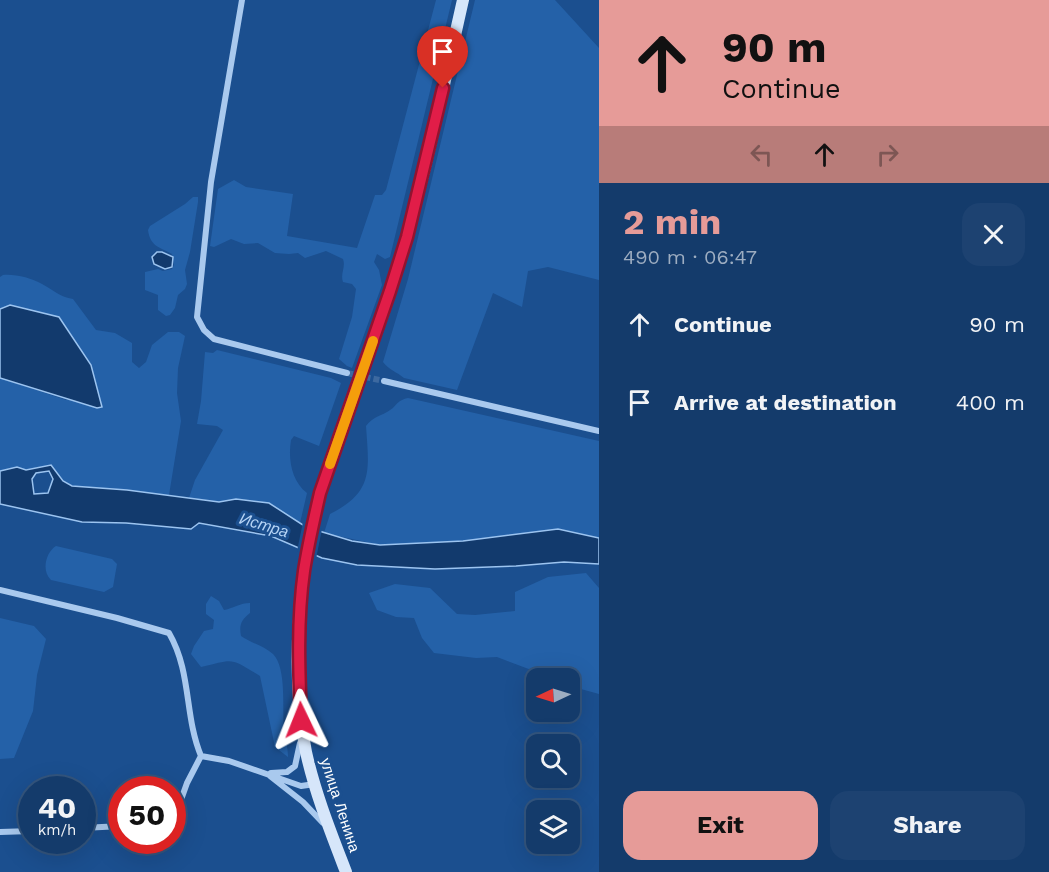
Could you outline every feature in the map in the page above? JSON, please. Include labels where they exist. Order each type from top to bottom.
[{"type":"main road","name":"улица Ленина","points":[[346,872],[315,784],[301,720],[299,667],[304,571],[312,527],[332,458],[390,291],[412,219],[463,0]]},
{"type":"street","points":[[242,0],[211,182],[197,316],[204,330],[214,339],[347,373]]},
{"type":"street","points":[[384,381],[599,431]]},
{"type":"street","points":[[0,590],[169,633],[183,666],[194,737],[201,756],[186,786]]},
{"type":"street","points":[[265,772],[287,772],[295,766],[300,747],[301,720]]},
{"type":"street","points":[[201,756],[229,761],[301,786],[315,784]]},
{"type":"street","points":[[265,772],[303,802],[332,834]]},
{"type":"street","points":[[0,832],[18,831]]},
{"type":"shaded area","points":[[436,0],[452,0],[390,257],[385,259],[377,254],[374,262],[379,270],[382,285],[352,368],[339,359],[352,317],[356,289],[352,284],[343,282],[343,259],[326,251],[305,258],[298,253],[275,253],[258,243],[244,244],[231,239],[214,247],[210,246],[218,189],[234,180],[246,187],[293,194],[287,236],[357,248],[375,195],[382,195],[386,190]]},
{"type":"shaded area","points":[[475,0],[555,0],[599,48],[599,280],[548,267],[528,271],[522,307],[493,293],[457,390],[404,378],[383,362],[408,279]]},
{"type":"shaded area","points":[[193,197],[198,197],[198,202],[185,270],[187,284],[178,295],[175,308],[170,315],[166,316],[158,310],[158,295],[145,290],[145,272],[172,269],[174,265],[172,254],[153,243],[148,230],[150,226]]},
{"type":"shaded area","points":[[3,275],[28,278],[60,295],[73,299],[96,330],[115,333],[132,343],[132,362],[139,368],[146,362],[152,345],[168,332],[179,332],[185,336],[178,368],[177,393],[181,421],[169,495],[72,486],[63,481],[51,465],[26,470],[16,467],[0,471],[0,378],[66,400],[100,395],[95,386],[91,365],[0,309],[0,277]]},
{"type":"shaded area","points":[[217,350],[331,378],[341,383],[319,446],[294,436],[291,440],[290,454],[294,476],[307,493],[300,523],[268,503],[236,499],[219,502],[189,498],[195,480],[223,430],[217,426],[197,424],[205,352],[213,353]]},
{"type":"shaded area","points":[[408,398],[599,441],[599,538],[558,529],[463,541],[380,545],[324,533],[330,514],[355,497],[366,478],[368,455],[366,426],[373,419]]},
{"type":"shaded area","points":[[56,546],[112,559],[117,564],[113,587],[104,592],[51,580],[46,572],[46,562],[47,557]]},
{"type":"shaded area","points":[[586,573],[599,588],[599,694],[580,689],[580,668],[526,668],[497,657],[476,658],[434,653],[422,638],[414,618],[396,617],[377,610],[369,593],[395,584],[430,588],[457,614],[475,615],[515,611],[515,592],[548,577]]},
{"type":"shaded area","points":[[211,596],[219,601],[224,610],[250,603],[250,613],[241,626],[241,636],[269,651],[277,660],[282,679],[284,729],[288,757],[275,747],[260,676],[232,661],[201,667],[191,654],[204,631],[213,629],[214,620],[206,614],[206,604]]},
{"type":"shaded area","points":[[0,618],[34,626],[46,639],[37,675],[33,711],[14,758],[0,759]]},
{"type":"water","points":[[157,252],[173,257],[172,267],[165,269],[154,264],[152,257]]},
{"type":"water","points":[[10,305],[59,317],[91,365],[102,407],[97,408],[0,378],[0,309]]},
{"type":"water","name":"Истра","points":[[51,465],[63,481],[72,486],[127,490],[219,502],[236,499],[269,503],[306,527],[352,541],[380,545],[463,541],[558,529],[599,538],[599,564],[564,562],[435,569],[357,565],[322,558],[271,536],[199,523],[191,529],[126,523],[82,522],[0,504],[0,471],[17,467],[26,470]],"holes":[[[49,471],[53,479],[48,493],[34,494],[32,479],[36,473]]]},
{"type":"pier","points":[[303,522],[322,529],[316,559],[297,551]]},
{"type":"tunnel","points":[[347,373],[384,381]]},
{"type":"slow traffic","points":[[330,464],[373,341]]},
{"type":"route","points":[[301,720],[299,667],[301,604],[312,527],[320,493],[407,237],[443,88]]}]
